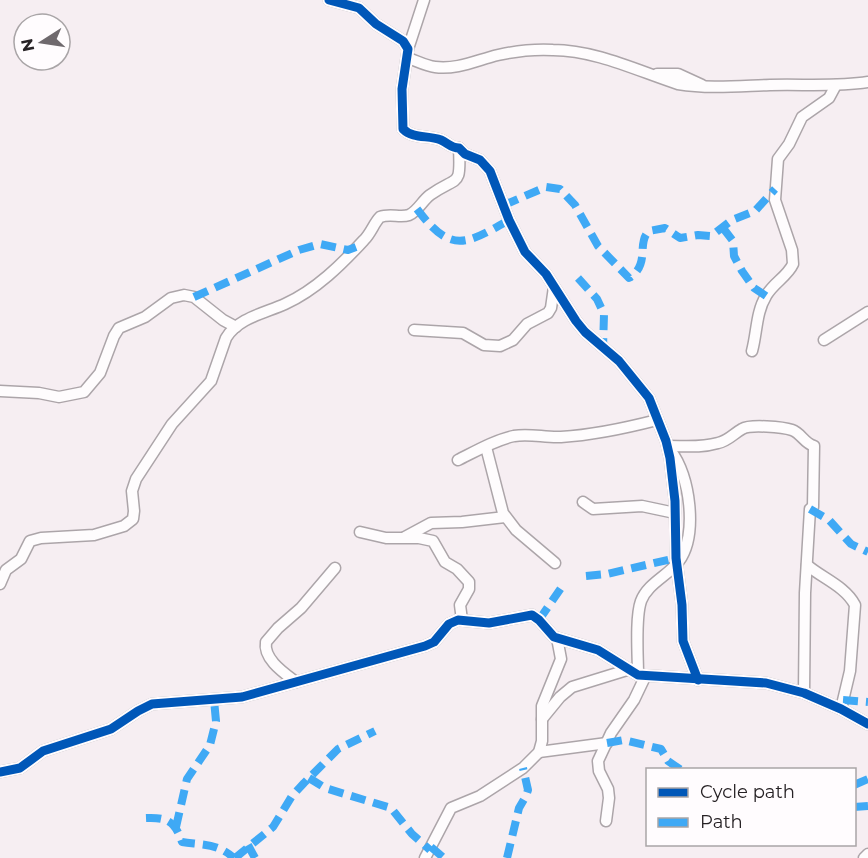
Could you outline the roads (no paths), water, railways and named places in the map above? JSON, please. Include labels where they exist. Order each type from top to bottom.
[{"type":"street","points":[[329,0],[359,8],[376,24],[403,41],[408,54],[434,67],[463,65],[500,54],[529,50],[555,50],[588,54],[678,84],[711,87],[836,85],[868,82]]},
{"type":"street","points":[[424,0],[408,54],[402,89],[403,129],[409,134],[439,139],[454,148],[459,148],[465,154],[480,160],[490,171],[509,220],[525,252],[546,274],[585,332],[619,362],[644,391],[668,446],[675,456],[688,491],[689,535],[686,549],[677,564],[651,587],[641,602],[641,676],[634,700],[618,721],[598,763],[599,771],[608,789],[606,821]]},
{"type":"street","points":[[752,351],[760,309],[766,296],[791,270],[793,264],[792,250],[780,219],[776,200],[778,159],[789,144],[802,117],[829,98],[836,85]]},
{"type":"street","points":[[0,584],[6,570],[21,559],[30,541],[41,537],[75,538],[94,535],[124,526],[133,519],[132,491],[135,479],[172,424],[211,381],[226,338],[236,327],[253,317],[287,303],[314,287],[363,241],[380,217],[407,215],[432,194],[454,182],[459,170],[459,148]]},
{"type":"street","points":[[414,330],[463,333],[484,345],[496,346],[513,340],[527,324],[543,317],[551,310],[554,287]]},
{"type":"street","points":[[0,391],[39,393],[59,397],[84,392],[100,373],[119,328],[145,317],[171,298],[183,295],[194,297],[223,320],[236,327]]},
{"type":"street","points":[[551,310],[576,321]]},
{"type":"street","points":[[824,340],[868,312]]},
{"type":"street","points":[[458,459],[515,436],[584,435],[657,420]]},
{"type":"street","points":[[668,446],[695,447],[719,443],[744,428],[756,426],[794,430],[807,444],[813,446],[813,507],[810,509],[807,565],[804,693]]},
{"type":"street","points":[[668,446],[674,482],[683,641],[698,680]]},
{"type":"street","points":[[486,447],[505,517],[521,535],[555,563]]},
{"type":"street","points":[[583,502],[593,509],[642,507],[675,513]]},
{"type":"street","points":[[405,538],[431,523],[505,517]]},
{"type":"street","points":[[360,532],[386,538],[433,541],[445,562],[457,569],[467,580],[469,588],[460,605],[462,620]]},
{"type":"street","points":[[807,565],[846,592],[855,605],[850,671],[841,709]]},
{"type":"street","points":[[296,682],[283,672],[267,654],[266,642],[301,608],[335,568]]},
{"type":"street","points":[[0,772],[20,768],[43,751],[111,729],[152,704],[242,697],[425,646],[434,642],[449,624],[462,620],[489,623],[532,615],[557,638],[598,651],[627,670],[641,676],[766,683],[804,693],[868,723]]},
{"type":"street","points":[[425,858],[439,828],[452,808],[480,796],[523,768],[539,752],[542,741],[543,701],[561,659],[557,638]]},
{"type":"street","points":[[542,719],[560,697],[572,687],[627,670]]},
{"type":"street","points":[[539,752],[606,743]]},
{"type":"street","points":[[864,858],[868,854]]}]
